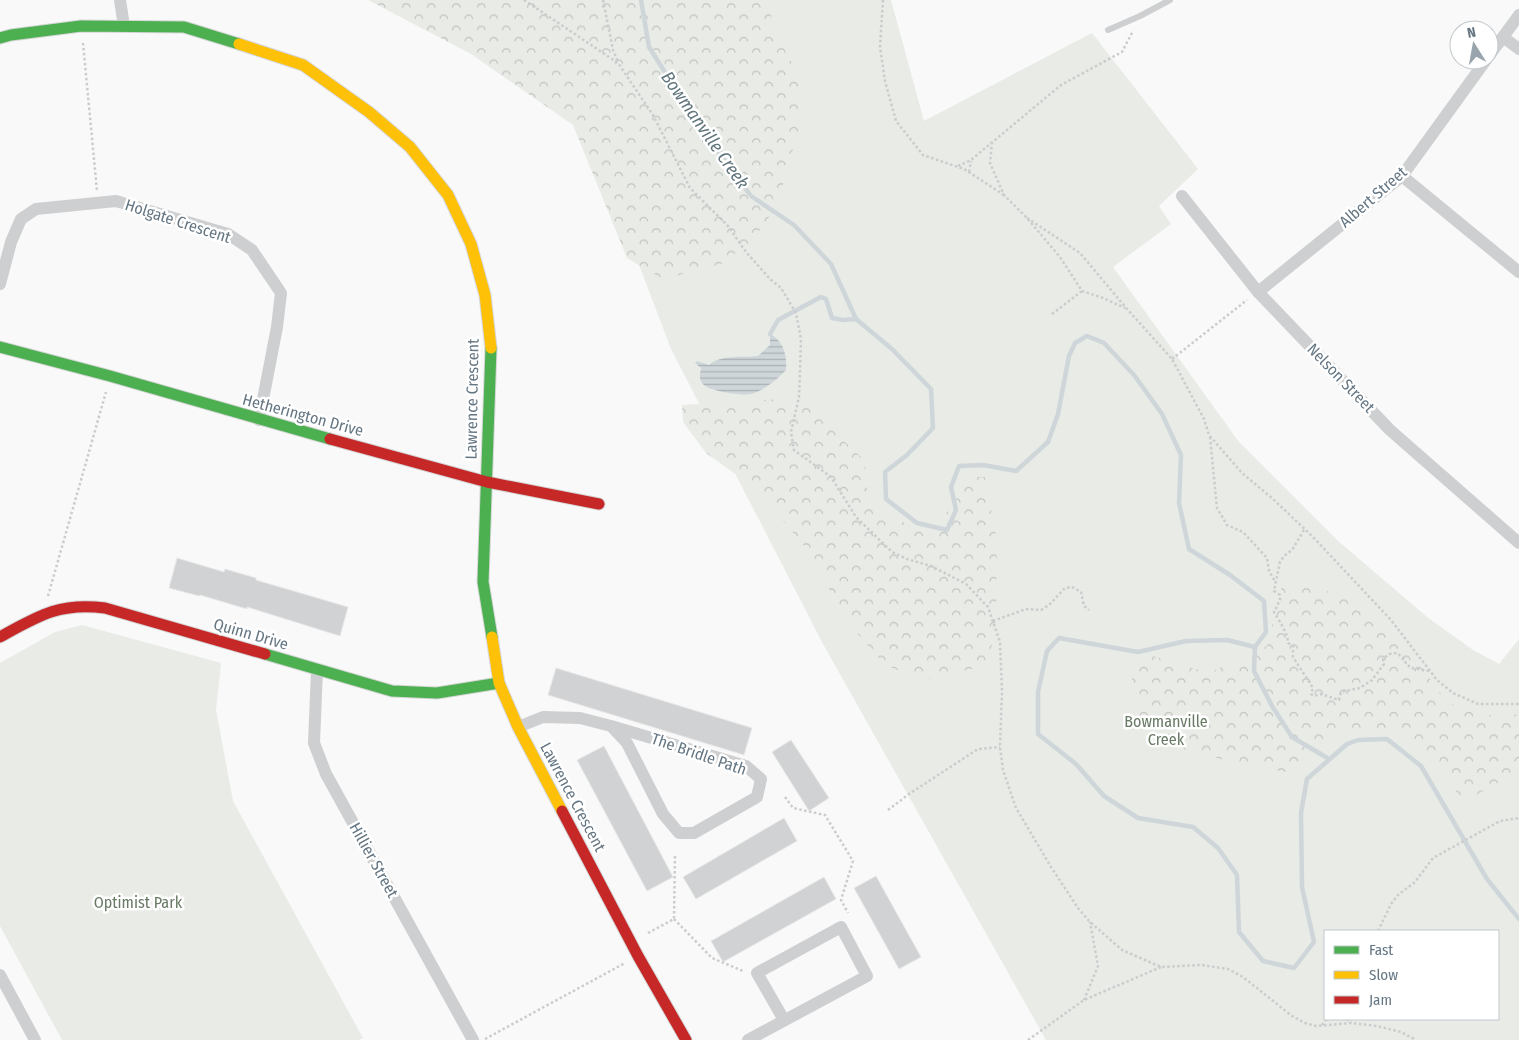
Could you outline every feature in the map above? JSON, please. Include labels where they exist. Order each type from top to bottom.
[{"type":"street","points":[[120,0],[124,26]]},
{"type":"street","points":[[1499,42],[1519,15]]},
{"type":"street","name":"Lawrence Crescent","points":[[0,38],[81,26],[184,27],[303,65],[369,112],[410,147],[448,195],[471,244],[485,295],[492,356],[483,582],[499,683],[518,727],[638,956],[686,1040]]},
{"type":"street","points":[[1503,37],[1519,49]]},
{"type":"street","name":"Albert Street","points":[[1258,292],[1402,176],[1479,70]]},
{"type":"street","points":[[1402,176],[1519,272]]},
{"type":"street","name":"Nelson Street","points":[[1182,196],[1258,292],[1390,430],[1519,543]]},
{"type":"street","name":"Holgate Crescent","points":[[0,284],[11,242],[21,219],[36,209],[116,201],[228,234],[252,250],[281,293],[277,327],[259,420]]},
{"type":"street","name":"Hetherington Drive","points":[[0,347],[487,482],[599,504]]},
{"type":"street","name":"Quinn Drive","points":[[0,637],[51,610],[71,605],[88,605],[105,608],[392,691],[437,693],[499,683]]},
{"type":"street","name":"Hillier Street","points":[[317,670],[314,743],[326,774],[473,1040]]},
{"type":"street","name":"The Bridle Path","points":[[518,727],[543,718],[580,718],[612,726],[746,766],[760,779],[757,797],[694,833],[679,833],[663,814],[627,743],[612,726]]},
{"type":"street","points":[[748,1040],[867,976],[841,926],[757,973],[784,1020]]},
{"type":"street","points":[[0,976],[35,1040]]},
{"type":"lane","points":[[1108,30],[1170,0]]},
{"type":"path","points":[[524,0],[618,63]]},
{"type":"path","points":[[603,0],[613,50],[618,63],[653,115],[690,188],[728,226],[746,252],[770,279],[781,288],[796,313],[800,339],[800,371],[799,397],[791,432],[794,450],[831,477],[856,517],[892,552],[907,560],[931,566],[966,584],[988,607],[1000,642],[1002,691],[1000,747],[1003,770],[1016,808],[1050,867],[1078,908],[1122,950],[1161,967]]},
{"type":"path","points":[[883,0],[880,47],[885,81],[896,122],[924,155],[968,172],[1004,195],[1027,218],[1060,257],[1082,291],[1127,309]]},
{"type":"path","points":[[955,166],[962,165],[971,160],[1061,85],[1122,52],[1140,16]]},
{"type":"path","points":[[81,26],[98,202]]},
{"type":"path","points":[[992,142],[990,163],[1004,195]]},
{"type":"path","points":[[968,172],[971,160]]},
{"type":"path","points":[[1027,218],[1080,253],[1172,359],[1204,419],[1210,435],[1217,508],[1227,525],[1244,532],[1267,558],[1269,571],[1277,583]]},
{"type":"path","points":[[1052,314],[1082,291]]},
{"type":"path","points":[[1172,359],[1258,292]]},
{"type":"path","points":[[48,595],[110,376]]},
{"type":"path","points":[[1210,435],[1242,473],[1273,499],[1313,538],[1391,620],[1437,680],[1453,693],[1478,704],[1519,704]]},
{"type":"path","points":[[1304,530],[1292,550],[1280,562],[1274,590],[1280,595],[1280,600],[1274,612],[1282,629],[1288,636],[1288,643],[1292,646],[1293,657],[1313,688],[1312,694],[1314,696],[1321,694],[1339,700],[1341,692],[1360,688],[1372,680],[1384,664],[1383,659],[1389,654],[1397,653],[1412,668],[1430,671]]},
{"type":"path","points":[[993,621],[1026,609],[1041,610],[1050,605],[1065,588],[1072,587],[1081,592],[1084,606],[1089,610]]},
{"type":"path","points":[[888,810],[909,794],[978,750],[1000,747]]},
{"type":"path","points":[[785,797],[793,808],[825,815],[853,861],[841,900],[848,913]]},
{"type":"path","points":[[1378,930],[1391,904],[1398,895],[1415,882],[1434,858],[1500,821],[1519,818]]},
{"type":"path","points":[[675,854],[674,919],[712,958],[743,971]]},
{"type":"path","points":[[648,934],[674,919]]},
{"type":"path","points":[[1084,1000],[1098,966],[1090,921]]},
{"type":"path","points":[[483,1040],[638,956]]},
{"type":"path","points":[[1028,1040],[1084,1000],[1161,967],[1202,965],[1228,968],[1243,977],[1292,1016],[1305,1023],[1322,1025],[1351,1023],[1377,1026],[1401,1032],[1416,1040]]},
{"type":"path","points":[[1322,1025],[1326,1020]]},
{"type":"path","points":[[1348,1020],[1351,1023]]},
{"type":"green space","points":[[368,0],[770,0],[772,25],[798,75],[804,109],[784,182],[772,213],[752,241],[721,264],[663,279],[627,258],[573,125],[471,54]]},
{"type":"green space","name":"Bowmanville Creek","points":[[401,0],[891,0],[924,121],[1092,33],[1198,169],[1159,206],[1171,224],[1113,267],[1239,442],[1337,540],[1427,617],[1473,650],[1499,664],[1519,639],[1519,1040],[1046,1040],[823,644],[671,349],[583,117]]},
{"type":"green space","points":[[781,399],[808,407],[865,461],[868,505],[930,535],[972,477],[985,477],[997,540],[996,616],[990,659],[981,667],[923,680],[885,665],[842,616],[813,556],[756,489],[706,453],[683,422],[682,405]]},
{"type":"green space","points":[[1282,586],[1322,589],[1352,601],[1392,629],[1448,703],[1497,717],[1519,714],[1519,771],[1464,802],[1433,761],[1392,731],[1336,728],[1309,761],[1285,772],[1192,753],[1160,737],[1142,721],[1133,693],[1132,676],[1146,654],[1209,673],[1267,646]]},
{"type":"green space","name":"Optimist Park","points":[[82,625],[221,663],[216,710],[233,801],[363,1038],[358,1040],[62,1040],[0,926],[0,663],[55,632]]},
{"type":"shaded area","points":[[770,334],[779,341],[784,349],[786,370],[770,384],[751,394],[732,394],[717,391],[702,383],[700,378],[701,368],[695,363],[697,361],[709,365],[720,359],[758,356],[770,345]]},
{"type":"building","points":[[177,558],[224,572],[225,569],[348,607],[340,636],[247,607],[247,609],[169,588]]},
{"type":"building","points":[[556,668],[752,728],[744,755],[548,695]]},
{"type":"building","points":[[791,740],[829,798],[809,811],[772,752]]},
{"type":"building","points":[[604,746],[673,877],[647,891],[577,760]]},
{"type":"building","points":[[784,818],[797,841],[696,899],[683,877]]},
{"type":"building","points":[[876,876],[921,957],[899,969],[854,888]]},
{"type":"building","points":[[824,877],[836,899],[723,962],[711,941]]},
{"type":"waterway","name":"Bowmanville Creek","points":[[641,0],[649,47],[697,123],[751,196],[794,225],[831,264],[856,319],[892,349],[931,389],[933,428],[907,455],[885,472],[886,499],[917,523],[947,530],[956,510],[951,487],[959,466],[983,465],[1016,471],[1048,442],[1058,414],[1069,356],[1075,343],[1087,336],[1104,343],[1134,375],[1162,414],[1181,455],[1179,503],[1189,549],[1230,575],[1264,601],[1266,632],[1255,647],[1227,640],[1186,641],[1138,652],[1059,638],[1047,651],[1038,692],[1038,734],[1076,764],[1104,796],[1138,818],[1193,827],[1218,848],[1237,875],[1239,932],[1263,961],[1294,968],[1314,942],[1302,887],[1301,813],[1307,779],[1347,744],[1358,740],[1387,739],[1421,766],[1487,879],[1519,919]]},
{"type":"waterway","points":[[770,334],[778,320],[821,297],[826,299],[832,318],[843,320],[856,319]]},
{"type":"waterway","name":"Bowmanville Creek","points":[[1255,647],[1254,671],[1272,706],[1292,737],[1329,759]]},
{"type":"traffic: fast","points":[[0,38],[81,26],[184,27],[239,44]]},
{"type":"traffic: fast","points":[[0,347],[110,376],[330,439]]},
{"type":"traffic: fast","points":[[491,348],[483,582],[492,637]]},
{"type":"traffic: fast","points":[[265,654],[392,691],[437,693],[499,683]]},
{"type":"traffic: slow","points":[[239,44],[303,65],[369,112],[410,147],[448,195],[471,244],[485,295],[491,348]]},
{"type":"traffic: slow","points":[[492,637],[499,683],[518,727],[562,811]]},
{"type":"traffic: jam","points":[[330,439],[487,482],[599,504]]},
{"type":"traffic: jam","points":[[0,637],[50,612],[75,607],[105,608],[265,654]]},
{"type":"traffic: jam","points":[[562,811],[638,956],[686,1040]]}]
